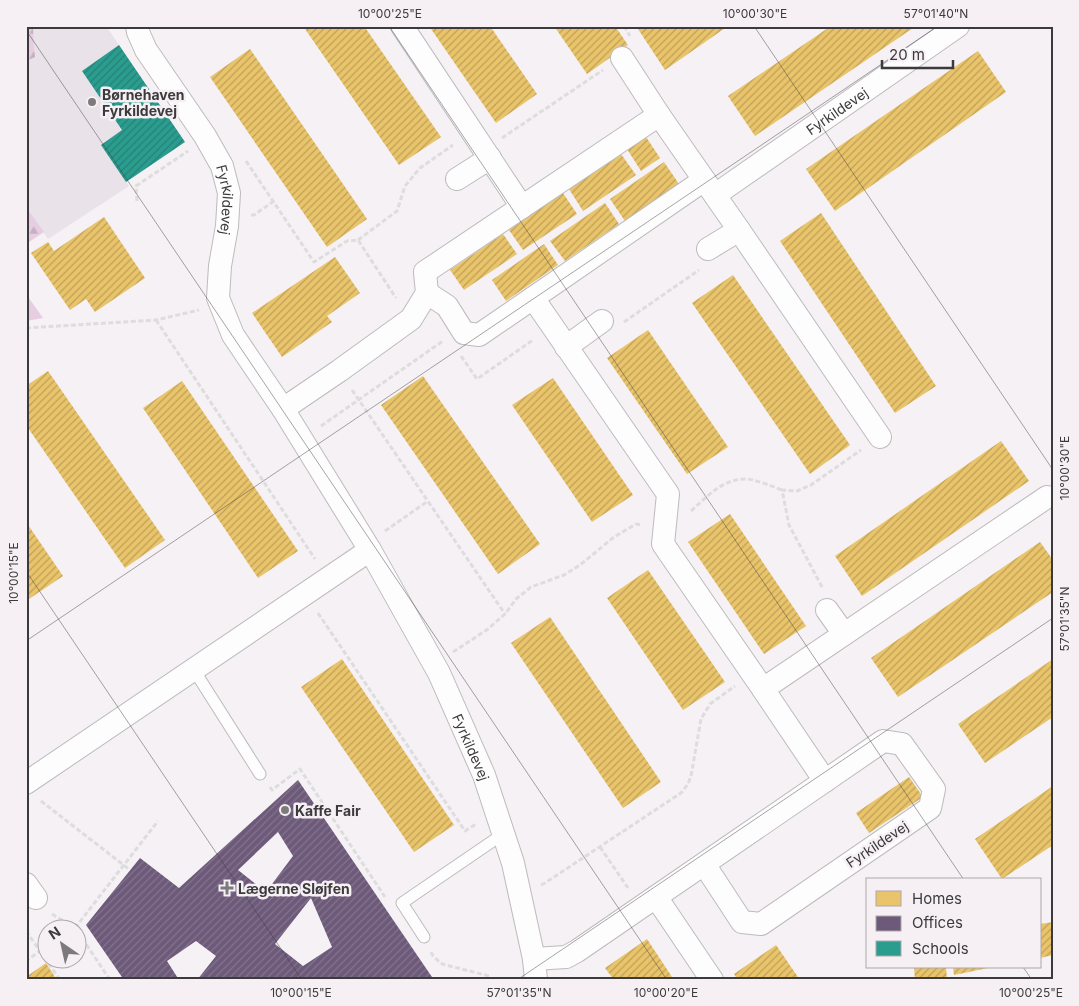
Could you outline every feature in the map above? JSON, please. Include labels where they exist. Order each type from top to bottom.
[{"type":"street","name":"Fyrkildevej","points":[[137,26],[146,50],[205,136],[222,166],[229,194],[218,298],[233,335],[283,409],[368,547],[439,673],[484,775],[513,863],[535,969],[577,951],[883,741],[902,744],[934,790],[930,808],[761,924],[742,922],[704,864]]},
{"type":"street","points":[[402,26],[522,207]]},
{"type":"street","name":"Fyrkildevej","points":[[427,293],[447,306],[464,333],[479,334],[958,26]]},
{"type":"street","points":[[622,58],[880,437]]},
{"type":"street","points":[[283,409],[410,319],[427,293],[425,272],[660,115]]},
{"type":"street","points":[[457,180],[487,154]]},
{"type":"street","points":[[706,258],[739,230]]},
{"type":"street","points":[[533,298],[668,494],[663,544],[825,781]]},
{"type":"street","points":[[566,346],[612,322]]},
{"type":"street","points":[[758,681],[844,634],[1047,497]]},
{"type":"street","points":[[30,789],[194,670],[328,578],[368,547]]},
{"type":"street","points":[[827,610],[844,634]]},
{"type":"street","points":[[648,902],[712,980]]},
{"type":"lane","points":[[194,670],[260,774]]},
{"type":"lane","points":[[424,937],[402,903],[503,834]]},
{"type":"path","points":[[487,154],[622,58]]},
{"type":"path","points":[[241,153],[314,262],[347,241],[358,240],[397,211],[405,186],[420,168],[472,131]]},
{"type":"path","points":[[137,201],[136,186],[192,148]]},
{"type":"path","points":[[358,240],[410,319]]},
{"type":"path","points":[[612,322],[706,258]]},
{"type":"path","points":[[26,328],[156,320],[221,306]]},
{"type":"path","points":[[156,320],[328,578]]},
{"type":"path","points":[[460,354],[477,379],[537,337]]},
{"type":"path","points":[[302,439],[449,338]]},
{"type":"path","points":[[339,371],[506,614]]},
{"type":"path","points":[[434,664],[488,629],[506,614],[516,599],[531,587],[564,575],[580,565],[614,537],[636,524],[664,526],[677,522],[720,485],[746,478],[782,490],[797,491],[811,486],[880,437]]},
{"type":"path","points":[[782,490],[790,525],[826,595],[827,610]]},
{"type":"path","points":[[368,547],[428,501]]},
{"type":"path","points":[[305,593],[465,831]]},
{"type":"path","points":[[519,893],[546,883],[681,793],[691,776],[701,719],[710,704],[758,681]]},
{"type":"path","points":[[260,774],[272,790],[300,769],[386,897],[402,903]]},
{"type":"path","points":[[30,789],[130,870]]},
{"type":"path","points":[[83,918],[158,821]]},
{"type":"path","points":[[600,847],[648,902]]},
{"type":"path","points":[[26,931],[38,948]]},
{"type":"path","points":[[424,937],[433,956],[442,964],[489,976],[490,980]]},
{"type":"path","points":[[88,947],[110,980]]},
{"type":"path","points":[[26,961],[38,952]]},
{"type":"path","points":[[52,968],[60,980]]},
{"type":"shaded area","name":"Børnehaven Fyrkildevej","points":[[33,26],[106,26],[185,142],[126,182],[129,186],[48,239],[26,207],[26,62],[35,57]]},
{"type":"green space","points":[[26,26],[33,26],[35,57],[26,62]]},
{"type":"green space","points":[[26,207],[44,232],[26,244]]},
{"type":"green space","points":[[26,294],[43,318],[26,321]]},
{"type":"building: Homes","points":[[303,26],[364,26],[441,137],[399,165]]},
{"type":"building: Homes","points":[[429,26],[490,26],[537,94],[496,123]]},
{"type":"building: Homes","points":[[554,26],[615,26],[628,45],[587,74]]},
{"type":"building: Homes","points":[[642,26],[728,26],[665,70],[638,29]]},
{"type":"building: Homes","points":[[831,26],[916,26],[755,136],[728,96]]},
{"type":"building: Homes","points":[[250,49],[367,219],[327,247],[210,77]]},
{"type":"building: Homes","points":[[978,51],[1006,92],[835,211],[806,169]]},
{"type":"building: Homes","points":[[646,137],[660,158],[641,171],[627,149]]},
{"type":"building: Homes","points":[[621,154],[636,175],[583,211],[569,189]]},
{"type":"building: Homes","points":[[664,162],[679,184],[625,221],[610,199]]},
{"type":"building: Homes","points":[[563,193],[577,214],[523,250],[509,230]]},
{"type":"building: Homes","points":[[605,203],[619,224],[565,261],[550,241]]},
{"type":"building: Homes","points":[[821,213],[936,386],[895,413],[780,241]]},
{"type":"building: Homes","points":[[104,217],[145,278],[95,312],[86,299],[70,310],[31,253],[48,242],[54,251]]},
{"type":"building: Homes","points":[[503,234],[517,254],[464,290],[450,270]]},
{"type":"building: Homes","points":[[544,244],[558,265],[506,301],[492,280]]},
{"type":"building: Homes","points":[[335,257],[360,293],[327,316],[332,322],[282,357],[252,313]]},
{"type":"building: Homes","points":[[733,275],[850,445],[810,474],[692,303]]},
{"type":"building: Homes","points":[[648,330],[728,447],[687,474],[607,358]]},
{"type":"building: Homes","points":[[48,371],[165,540],[125,568],[26,425],[26,386]]},
{"type":"building: Homes","points":[[423,376],[540,544],[498,574],[381,405]]},
{"type":"building: Homes","points":[[553,378],[633,495],[592,522],[512,405]]},
{"type":"building: Homes","points":[[182,381],[298,551],[258,578],[143,408]]},
{"type":"building: Homes","points":[[1001,441],[1029,481],[862,596],[835,556]]},
{"type":"building: Homes","points":[[730,514],[806,626],[764,654],[688,542]]},
{"type":"building: Homes","points":[[26,522],[63,576],[26,601]]},
{"type":"building: Homes","points":[[1040,542],[1053,560],[1053,592],[898,697],[871,658]]},
{"type":"building: Homes","points":[[648,570],[725,682],[683,710],[607,598]]},
{"type":"building: Homes","points":[[550,617],[661,782],[623,808],[511,643]]},
{"type":"building: Homes","points":[[342,659],[454,825],[414,852],[301,687]]},
{"type":"building: Homes","points":[[1053,659],[1053,717],[985,763],[958,724]]},
{"type":"building: Homes","points":[[909,777],[923,797],[869,833],[856,813]]},
{"type":"building: Homes","points":[[1053,786],[1053,845],[1001,878],[975,839]]},
{"type":"building: Homes","points":[[1053,922],[1053,955],[1042,958],[1042,924]]},
{"type":"building: Homes","points":[[647,939],[674,980],[614,980],[605,968]]},
{"type":"building: Homes","points":[[776,945],[800,980],[738,980],[734,974]]},
{"type":"building: Homes","points":[[39,968],[49,968],[57,980],[26,980],[26,977]]},
{"type":"building: Homes","points":[[914,968],[946,968],[947,980],[915,980]]},
{"type":"building: Homes","points":[[953,968],[988,968],[954,975]]},
{"type":"building: Offices","points":[[298,780],[434,980],[197,980],[216,956],[196,941],[167,961],[179,980],[124,980],[88,928],[88,923],[140,858],[179,888]],"holes":[[[278,832],[293,856],[266,892],[238,870]],[[311,898],[332,947],[303,966],[275,944]]]},
{"type":"building: Schools","points":[[119,45],[185,142],[126,182],[101,145],[122,130],[82,71]]},
{"type":"place","name":"Børnehaven Fyrkildevej","points":[[92,102]]},
{"type":"place","name":"Kaffe Fair","points":[[285,810]]},
{"type":"place","name":"Lægerne Sløjfen","points":[[227,888]]}]
